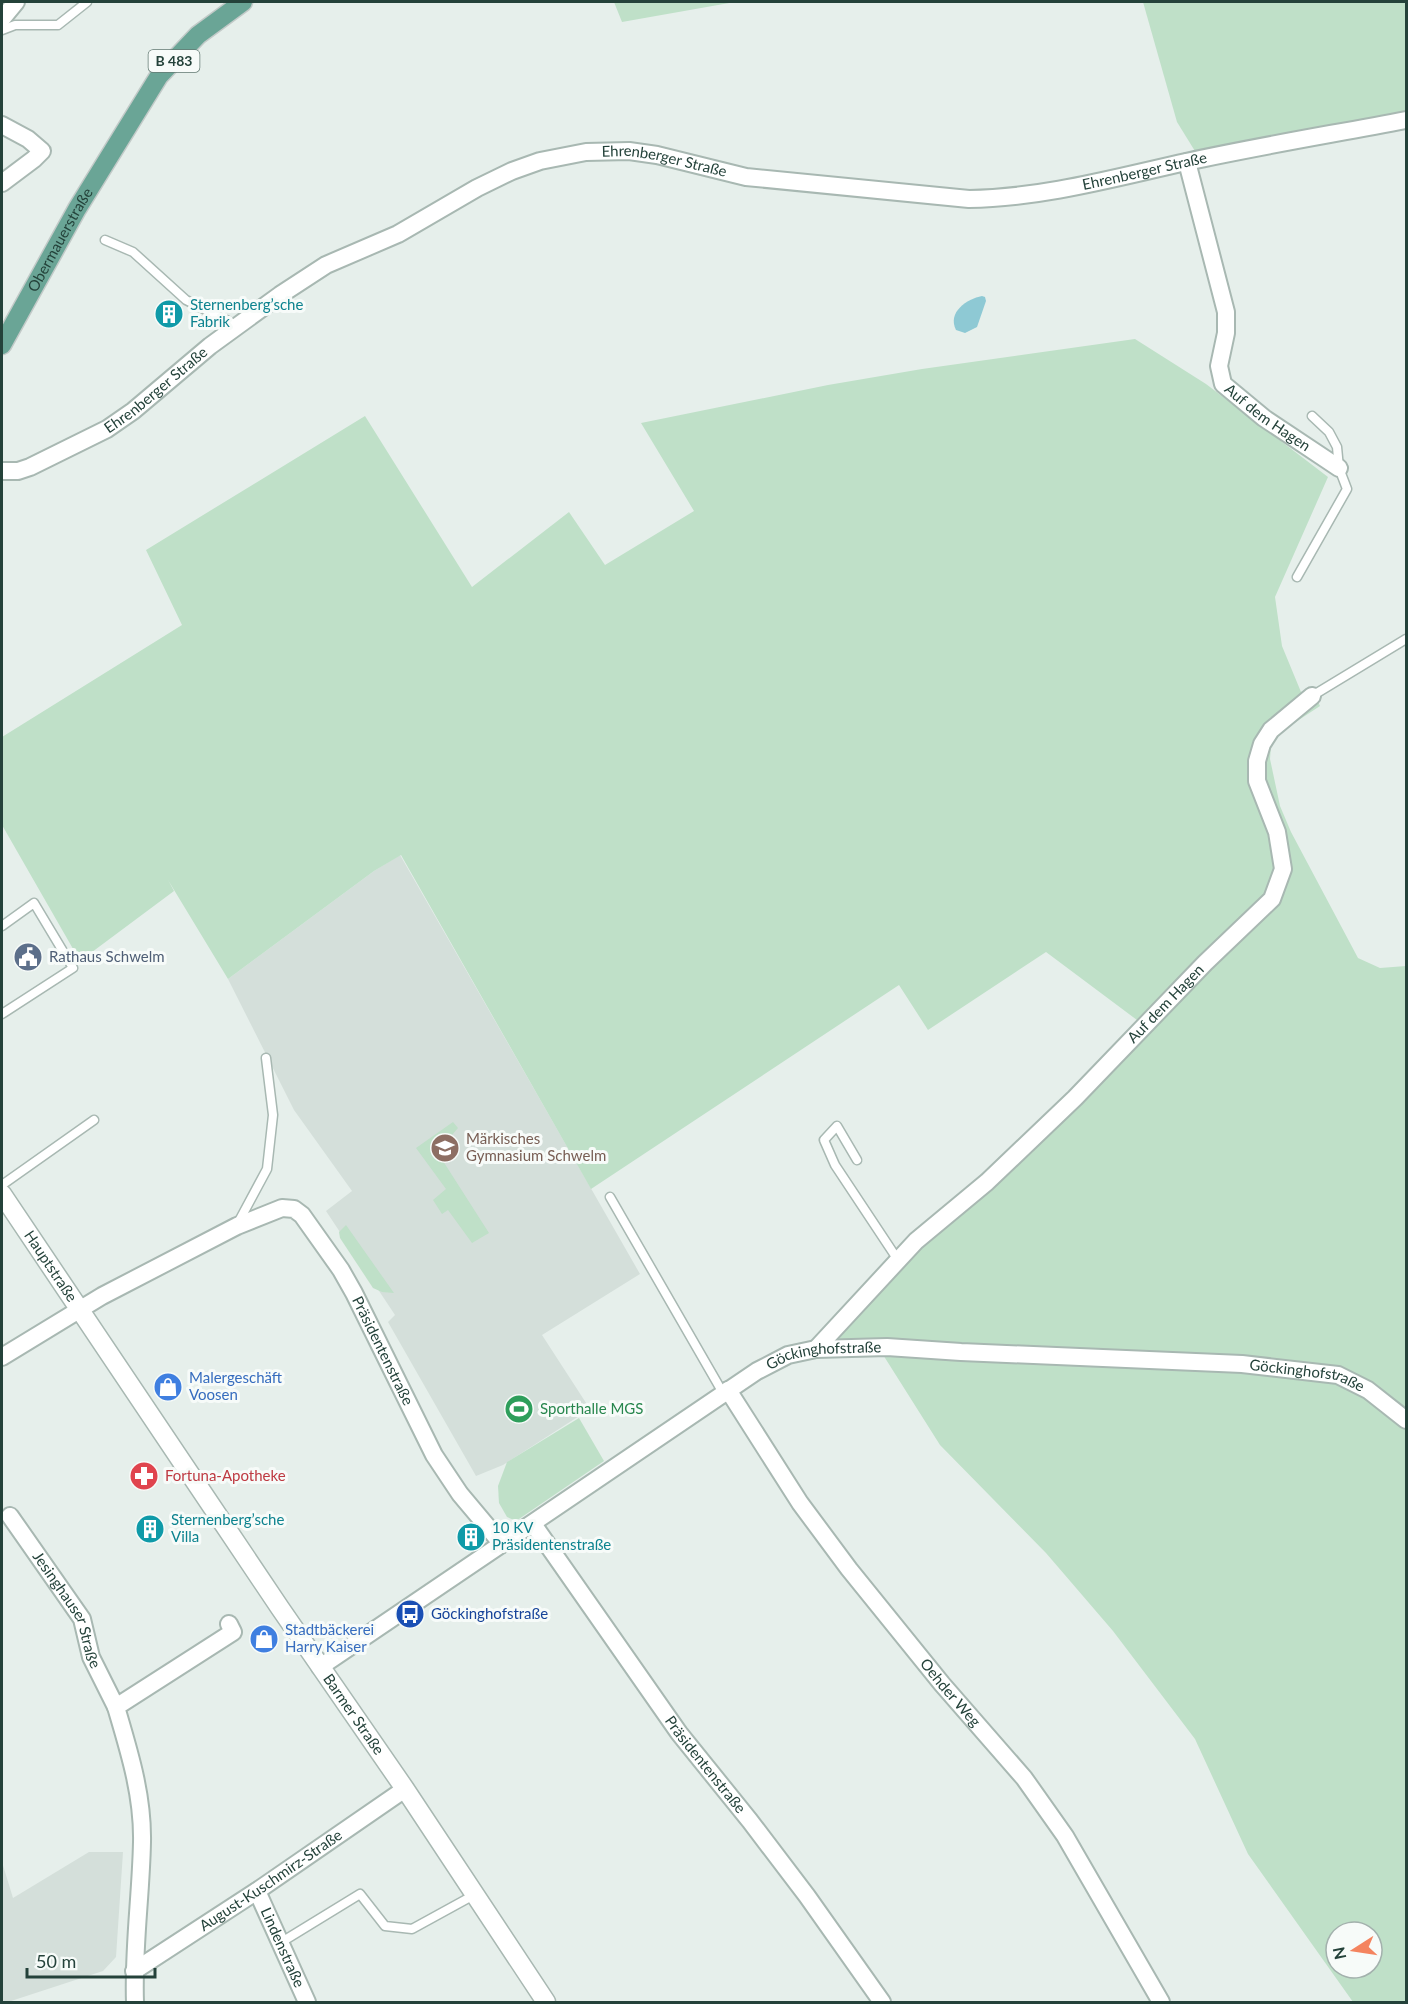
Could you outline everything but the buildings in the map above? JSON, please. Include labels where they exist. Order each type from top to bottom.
[{"type":"main road","name":"Obermauerstraße","points":[[2,345],[76,209],[159,76],[198,35],[243,2]]},
{"type":"street","points":[[2,20],[16,2]]},
{"type":"street","name":"Ehrenberger Straße","points":[[2,471],[18,471],[30,467],[107,429],[133,411],[210,346],[326,265],[398,234],[477,188],[512,171],[540,161],[597,151],[629,151],[657,155],[746,177],[969,199],[1002,198],[1047,192],[1187,162],[1407,120]]},
{"type":"street","points":[[2,125],[28,139],[42,150],[34,159],[2,183]]},
{"type":"street","name":"Auf dem Hagen","points":[[1187,162],[1226,312],[1226,333],[1219,366],[1223,384],[1264,418],[1339,468]]},
{"type":"street","name":"Auf dem Hagen","points":[[816,1349],[916,1241],[987,1182],[1075,1098],[1205,963],[1272,899],[1283,869],[1277,832],[1257,781],[1257,761],[1262,744],[1271,730],[1312,696]]},
{"type":"street","name":"Hauptstraße","points":[[2,1194],[79,1310]]},
{"type":"street","name":"Präsidentenstraße","points":[[2,1358],[102,1296],[237,1226],[282,1208],[294,1209],[302,1215],[341,1270],[434,1455],[460,1494],[502,1544]]},
{"type":"street","name":"Barmer Straße","points":[[79,1310],[405,1789],[546,2002]]},
{"type":"street","name":"Göckinghofstraße","points":[[320,1667],[757,1371],[788,1354],[816,1349],[887,1347],[1242,1364],[1321,1372],[1338,1375],[1360,1385],[1407,1420]]},
{"type":"street","name":"Oehder Weg","points":[[726,1392],[800,1503],[849,1569],[942,1684],[1031,1787],[1065,1836],[1161,2002]]},
{"type":"street","name":"Jesinghauser Straße","points":[[10,1516],[82,1619],[90,1657],[116,1707],[134,1767],[142,1840],[134,1971],[135,2002]]},
{"type":"street","name":"Präsidentenstraße","points":[[533,1524],[680,1733],[771,1849],[882,2002]]},
{"type":"street","points":[[116,1707],[233,1632],[229,1624]]},
{"type":"street","name":"August-Kuschmirz-Straße","points":[[134,1971],[405,1789]]},
{"type":"street","name":"Lindenstraße","points":[[257,1890],[307,2002]]},
{"type":"lane","points":[[2,30],[15,25],[58,25],[87,2]]},
{"type":"lane","points":[[105,240],[133,252],[186,300],[238,326]]},
{"type":"lane","points":[[1297,577],[1347,489],[1339,468],[1337,447],[1329,432],[1312,416]]},
{"type":"lane","name":"Auf dem Hagen","points":[[1312,696],[1407,639]]},
{"type":"lane","points":[[2,926],[34,903],[73,968],[2,1014]]},
{"type":"lane","points":[[237,1226],[267,1169],[273,1115],[266,1058]]},
{"type":"lane","points":[[2,1185],[94,1120]]},
{"type":"lane","points":[[857,1160],[837,1126],[824,1140],[835,1165],[898,1260]]},
{"type":"lane","points":[[610,1197],[726,1392]]},
{"type":"lane","points":[[280,1943],[360,1894],[385,1926],[412,1929],[474,1895]]},
{"type":"shaded area","name":"Märkisches Gymnasium Schwelm","points":[[400,855],[640,1274],[542,1335],[590,1409],[503,1465],[476,1476],[388,1322],[395,1315],[326,1211],[352,1191],[294,1110],[228,979],[374,871]]},
{"type":"shaded area","points":[[89,1852],[123,1852],[116,1957],[103,1971],[2,2002],[2,1862],[13,1898]]},
{"type":"green space","points":[[614,2],[735,2],[622,22]]},
{"type":"green space","points":[[1143,2],[1406,2],[1406,123],[1198,156],[1177,122]]},
{"type":"green space","points":[[1135,339],[1206,384],[1328,477],[1275,597],[1282,646],[1301,692],[1311,687],[1320,706],[1282,731],[1271,745],[1270,759],[1280,806],[1291,832],[1358,958],[1380,968],[1406,966],[1406,2002],[1353,2002],[1337,1980],[1384,1980],[1384,1920],[1324,1920],[1324,1961],[1248,1854],[1195,1739],[1113,1631],[1046,1553],[940,1445],[880,1350],[822,1343],[1048,1120],[1141,1023],[1046,952],[928,1030],[899,985],[591,1189],[401,855],[374,871],[228,979],[168,880],[174,891],[80,961],[2,825],[2,737],[182,625],[146,550],[365,416],[472,587],[569,512],[605,565],[694,511],[641,423],[828,385],[922,369]]},
{"type":"green space","points":[[453,1122],[458,1128],[445,1143],[443,1161],[489,1233],[472,1243],[448,1210],[442,1214],[433,1200],[446,1189],[416,1148]]},
{"type":"green space","points":[[346,1225],[394,1293],[382,1292],[373,1288],[340,1238],[339,1232]]},
{"type":"green space","points":[[579,1418],[604,1461],[516,1521],[507,1517],[499,1503],[498,1486],[507,1462]]},
{"type":"water","points":[[982,296],[986,301],[977,327],[965,333],[956,330],[954,318],[956,312],[965,303]]},
{"type":"place","name":"Sternenberg’sche Fabrik","points":[[169,314]]},
{"type":"place","name":"Rathaus Schwelm","points":[[28,957]]},
{"type":"place","name":"Märkisches Gymnasium Schwelm","points":[[445,1148]]},
{"type":"place","name":"Malergeschäft Voosen","points":[[168,1387]]},
{"type":"place","name":"Sporthalle MGS","points":[[519,1409]]},
{"type":"place","name":"Fortuna-Apotheke","points":[[144,1476]]},
{"type":"place","name":"Sternenberg’sche Villa","points":[[150,1529]]},
{"type":"place","name":"10 KV Präsidentenstraße","points":[[471,1537]]},
{"type":"place","name":"Göckinghofstraße","points":[[410,1614]]},
{"type":"place","name":"Stadtbäckerei Harry Kaiser","points":[[264,1639]]}]
